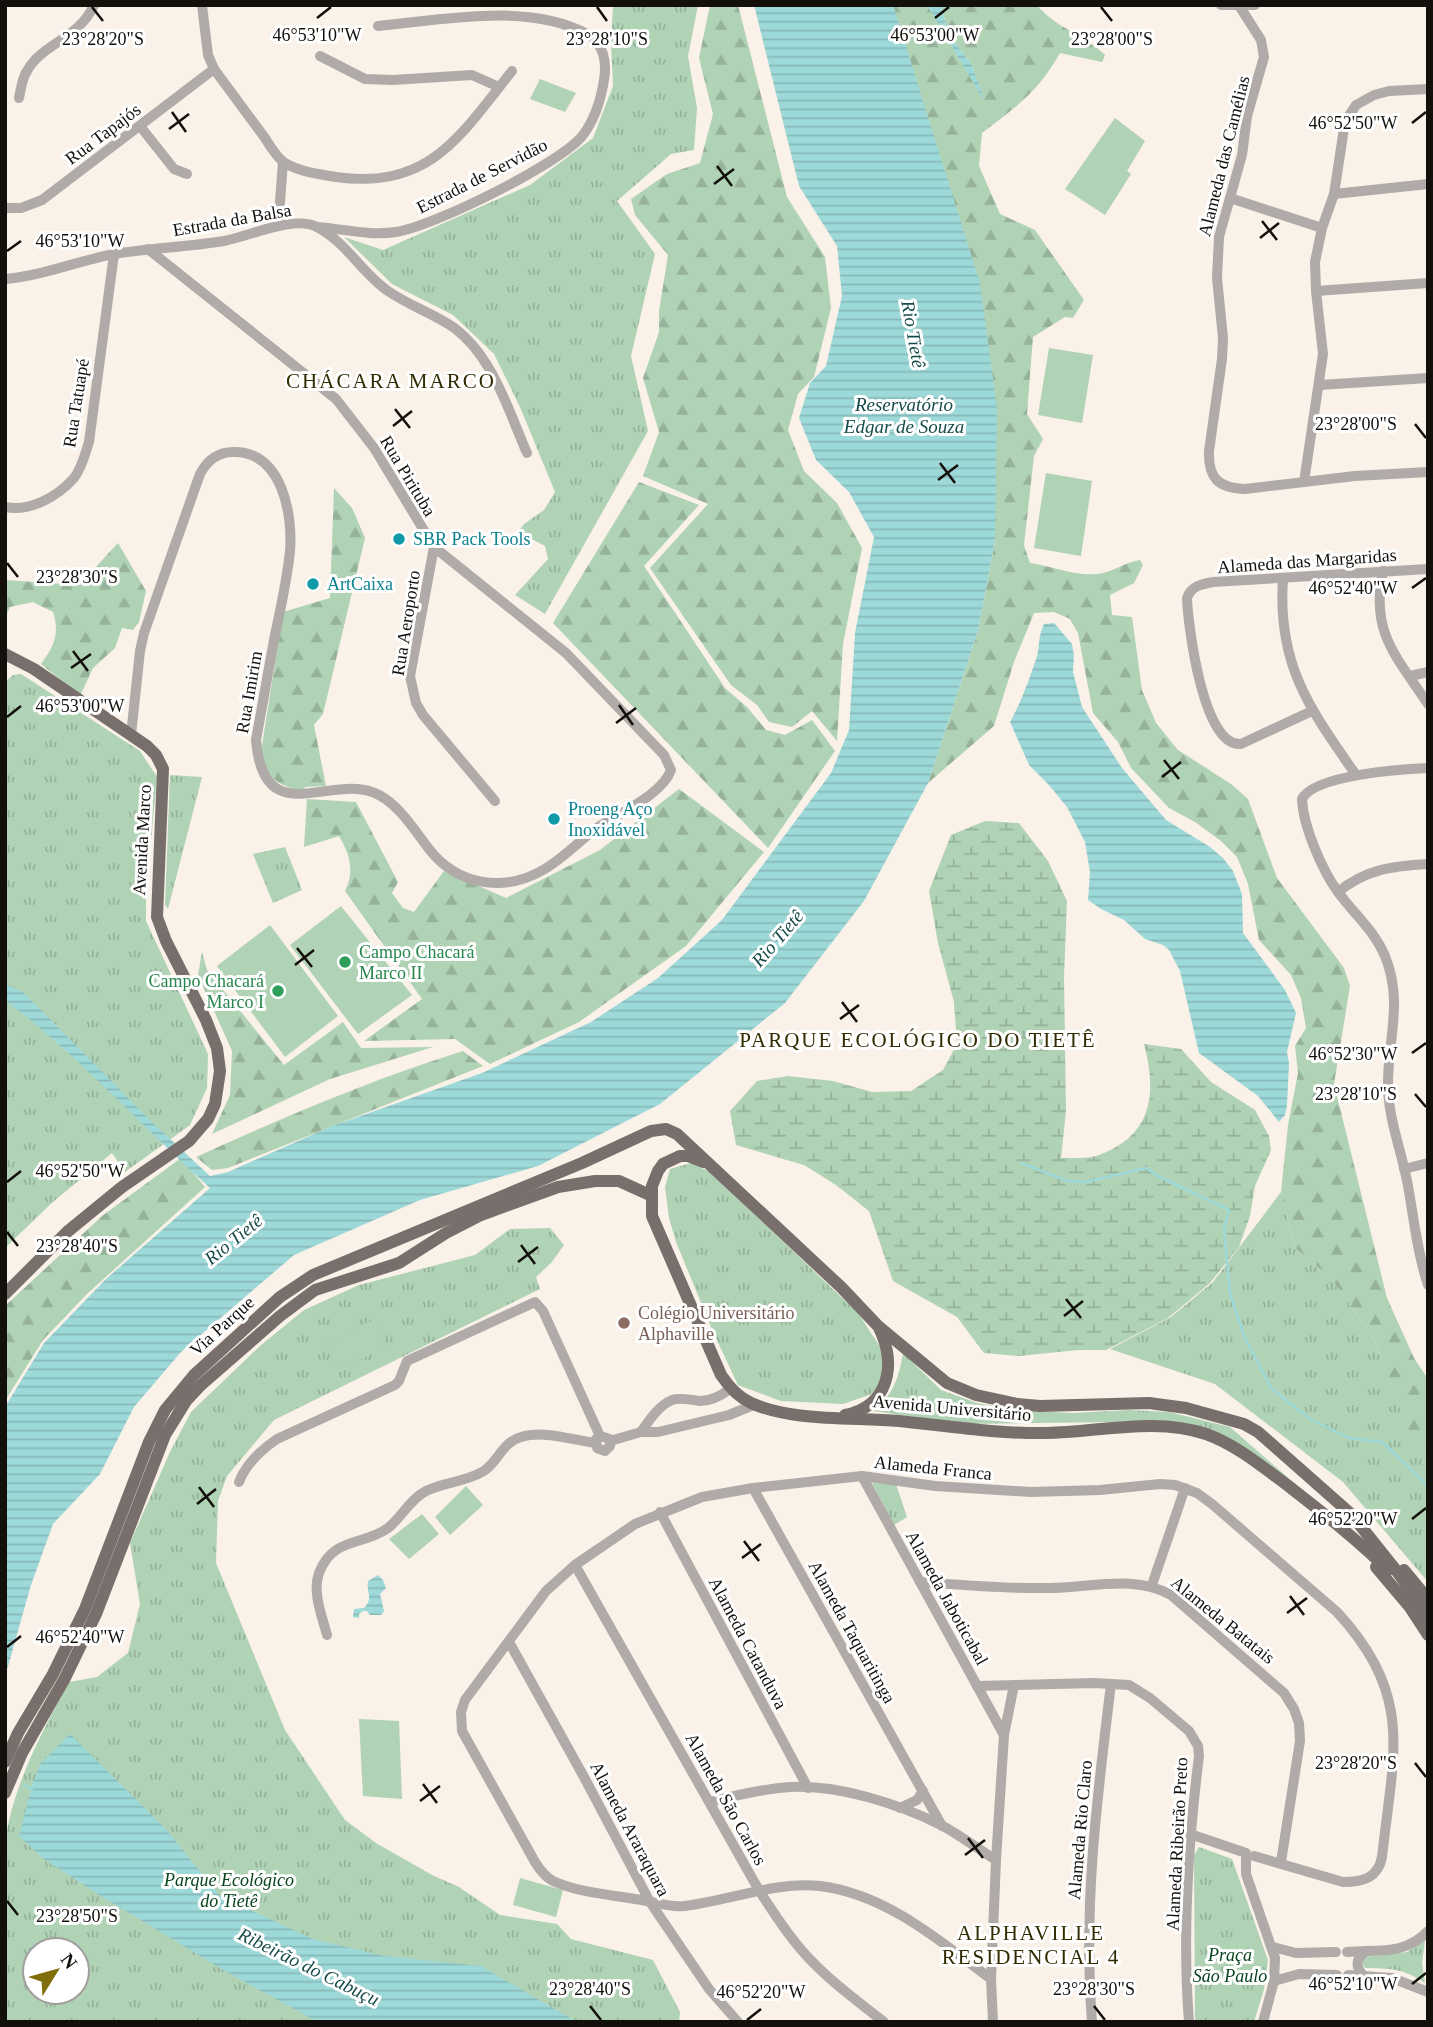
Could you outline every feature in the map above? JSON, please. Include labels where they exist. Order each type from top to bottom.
[{"type":"main road","name":"Avenida Marco","points":[[5,654],[34,669],[147,746],[156,755],[163,769],[157,917],[206,1020],[216,1048],[220,1071],[215,1104],[208,1119],[190,1141],[122,1187],[67,1232],[5,1294]]},
{"type":"main road","name":"Avenida Universitário","points":[[666,1129],[677,1134],[713,1167],[841,1287],[877,1325],[957,1389],[992,1400],[1040,1406],[1163,1404],[1211,1414],[1244,1424],[1258,1432],[1351,1514],[1399,1574],[1428,1616]]},
{"type":"main road","name":"Via Parque","points":[[5,1762],[18,1734],[54,1674],[85,1609],[149,1443],[175,1396],[194,1374],[294,1286],[330,1266],[582,1163],[651,1130],[666,1129]]},
{"type":"main road","points":[[713,1167],[688,1156],[673,1158],[663,1164],[658,1171],[652,1196],[652,1216],[713,1358],[730,1389]]},
{"type":"main road","name":"Via Parque","points":[[5,1793],[33,1732],[80,1648],[109,1583],[165,1435],[186,1401],[211,1376],[299,1299],[330,1284],[400,1263],[446,1233],[473,1220],[558,1187],[595,1181],[620,1181],[652,1196]]},
{"type":"main road","points":[[394,1239],[400,1263]]},
{"type":"main road","points":[[837,1416],[855,1413],[870,1404],[881,1391],[888,1374],[889,1357],[877,1325]]},
{"type":"main road","name":"Avenida Universitário","points":[[730,1389],[756,1404],[794,1413],[901,1421],[976,1431],[1031,1434],[1147,1426],[1171,1426],[1188,1430],[1222,1441],[1247,1455],[1327,1516],[1380,1562],[1413,1596]]},
{"type":"main road","points":[[1351,1514],[1377,1537],[1428,1599]]},
{"type":"main road","points":[[1327,1516],[1390,1583],[1428,1636]]},
{"type":"street","points":[[19,97],[29,67],[76,30],[94,5]]},
{"type":"street","points":[[202,5],[208,55],[214,69],[283,162],[306,171],[349,179],[375,180],[400,174],[434,159],[450,147],[512,71]]},
{"type":"street","points":[[1221,5],[1255,5]]},
{"type":"street","name":"Alameda das Camélias","points":[[1240,6],[1261,40],[1264,57],[1247,116],[1242,155],[1219,237],[1217,253],[1223,338],[1209,452],[1211,470],[1221,484],[1230,488],[1265,488],[1355,476],[1428,472]]},
{"type":"street","name":"Estrada de Servidão","points":[[317,227],[377,234],[400,232],[463,207],[564,152],[582,135],[597,107],[603,88],[604,57],[599,44],[587,34],[571,27],[511,10],[378,26]]},
{"type":"street","points":[[320,56],[365,79],[472,75],[499,87]]},
{"type":"street","name":"Rua Tapajós","points":[[5,208],[21,208],[42,200],[214,69]]},
{"type":"street","points":[[1304,482],[1323,354],[1315,262],[1322,228],[1334,194],[1345,122],[1356,105],[1374,95],[1389,91],[1428,89]]},
{"type":"street","points":[[140,126],[174,169],[187,174]]},
{"type":"street","points":[[279,215],[283,162]]},
{"type":"street","points":[[1334,194],[1428,184]]},
{"type":"street","points":[[1230,198],[1322,228]]},
{"type":"street","name":"Estrada da Balsa","points":[[5,279],[114,254],[212,243],[294,223],[317,227],[340,245],[382,287],[452,327],[476,348],[490,370],[527,453]]},
{"type":"street","name":"Rua Pirituba","points":[[148,249],[335,399],[374,448],[434,547],[566,653],[664,755]]},
{"type":"street","name":"Rua Tatuapé","points":[[5,507],[14,509],[43,502],[75,477],[83,461],[89,442],[114,254]]},
{"type":"street","points":[[1316,291],[1428,283]]},
{"type":"street","points":[[1320,385],[1428,378]]},
{"type":"street","name":"Rua Imirim","points":[[131,735],[142,642],[200,474],[205,464],[214,457],[242,452],[261,459],[271,468],[282,490],[290,531],[287,569],[256,740],[261,771],[272,784],[290,794],[360,789],[381,795],[400,813],[438,861],[456,873],[480,883],[495,884],[524,879],[543,871],[598,828],[662,786],[671,770],[664,755]]},
{"type":"street","name":"Rua Aeroporto","points":[[434,547],[410,676],[412,687],[423,715],[495,802]]},
{"type":"street","name":"Alameda das Margaridas","points":[[1312,710],[1241,744],[1231,744],[1220,731],[1209,709],[1193,651],[1188,594],[1196,586],[1213,582],[1428,569]]},
{"type":"street","points":[[1383,571],[1378,594],[1382,628],[1388,643],[1428,704]]},
{"type":"street","points":[[1283,579],[1281,600],[1287,651],[1303,694],[1356,775]]},
{"type":"street","points":[[1409,676],[1428,672]]},
{"type":"street","points":[[1428,768],[1356,775],[1307,791],[1302,799],[1319,856],[1338,892],[1378,940],[1392,978],[1395,1024],[1389,1068],[1389,1107],[1404,1170],[1415,1239],[1428,1285]]},
{"type":"street","points":[[1338,892],[1360,876],[1373,871],[1428,864]]},
{"type":"street","points":[[1404,1170],[1428,1163]]},
{"type":"street","points":[[239,1482],[242,1474],[261,1451],[276,1439],[395,1385],[407,1361],[534,1301],[543,1311],[601,1451],[606,1451],[611,1446],[610,1441],[740,1412],[756,1404]]},
{"type":"street","points":[[641,1432],[660,1408],[673,1400],[688,1398],[702,1401],[730,1389]]},
{"type":"street","points":[[714,1398],[720,1417]]},
{"type":"street","points":[[327,1635],[316,1589],[318,1574],[332,1553],[346,1543],[375,1535],[387,1528],[429,1489],[485,1471],[516,1438],[541,1434],[597,1439]]},
{"type":"street","name":"Alameda Franca","points":[[991,1979],[896,1912],[873,1900],[820,1886],[775,1888],[681,1906],[592,1892],[567,1886],[546,1876],[535,1862],[462,1731],[461,1712],[465,1700],[546,1591],[575,1565],[635,1524],[702,1497],[753,1488],[862,1476],[935,1486],[1031,1492],[1100,1490],[1160,1484],[1185,1488],[1212,1504],[1346,1622],[1376,1663],[1391,1709],[1395,1734],[1380,1868],[1367,1880],[1343,1882],[1281,1862],[1249,1856],[1190,1834]]},
{"type":"street","name":"Alameda Jaboticabal","points":[[862,1476],[1004,1735]]},
{"type":"street","name":"Alameda Taquaritinga","points":[[753,1488],[942,1826]]},
{"type":"street","points":[[1152,1585],[1185,1488]]},
{"type":"street","name":"Alameda Catanduva","points":[[660,1512],[808,1788]]},
{"type":"street","name":"Alameda São Carlos","points":[[575,1565],[760,1892],[811,1960],[884,2022]]},
{"type":"street","name":"Alameda Batatais","points":[[920,1582],[1049,1588],[1131,1583],[1152,1585],[1171,1595],[1274,1683],[1294,1709],[1299,1723],[1300,1741],[1281,1862]]},
{"type":"street","name":"Alameda Araraquara","points":[[509,1642],[650,1902],[709,1989],[738,2022]]},
{"type":"street","name":"Alameda Rio Claro","points":[[1092,2022],[1090,1883],[1093,1824],[1111,1684]]},
{"type":"street","points":[[993,2022],[991,1979],[996,1860],[1004,1735],[1014,1685]]},
{"type":"street","name":"Alameda Ribeirão Preto","points":[[977,1686],[1129,1685],[1189,1731],[1195,1739],[1199,1756],[1188,1862],[1186,1979],[1189,2022]]},
{"type":"street","points":[[710,1802],[793,1787],[838,1791],[900,1808],[942,1826],[996,1860]]},
{"type":"street","points":[[900,1808],[917,1800],[923,1791]]},
{"type":"street","points":[[1249,1856],[1247,1874],[1251,1890],[1273,1947],[1274,1981],[1263,2022]]},
{"type":"street","points":[[1273,1947],[1296,1953],[1400,1949],[1411,1945],[1428,1931]]},
{"type":"street","points":[[1364,1976],[1357,1963],[1358,1957],[1366,1950]]},
{"type":"street","points":[[1318,1975],[1324,1964],[1319,1953]]},
{"type":"street","points":[[1274,1981],[1298,1974],[1337,1975]]},
{"type":"street","points":[[1348,1975],[1392,1978],[1428,1992]]},
{"type":"green space","points":[[613,5],[698,5],[688,56],[697,108],[694,150],[671,154],[617,201],[655,254],[631,356],[648,431],[545,614],[515,595],[548,559],[545,546],[518,532],[524,524],[544,510],[555,492],[520,407],[494,354],[453,315],[392,284],[344,237],[383,250],[530,185],[593,138],[613,86]]},
{"type":"green space","points":[[710,5],[738,5],[787,197],[825,257],[831,308],[814,377],[798,394],[788,430],[804,471],[837,503],[862,548],[843,644],[837,741],[812,711],[792,727],[769,722],[757,705],[731,685],[650,568],[708,504],[643,476],[659,432],[643,378],[659,332],[659,311],[668,255],[635,215],[631,199],[667,174],[700,163],[713,114],[699,58]]},
{"type":"green space","points":[[893,5],[927,5],[983,98],[972,65],[948,34],[941,5],[1037,5],[1052,20],[1105,55],[1102,62],[1060,53],[1035,88],[982,133],[979,166],[1000,214],[1035,230],[1084,300],[1073,318],[1065,317],[1033,337],[1027,414],[1043,439],[1034,456],[1024,545],[1030,563],[1080,574],[1102,573],[1140,560],[1143,565],[1134,583],[1110,595],[1112,615],[1132,617],[1142,690],[1156,723],[1178,750],[1231,784],[1248,799],[1277,878],[1344,968],[1350,986],[1334,1084],[1387,1298],[1414,1358],[1428,1379],[1428,1458],[1412,1440],[1375,1341],[1331,1278],[1295,1248],[1281,1192],[1288,1125],[1298,1073],[1295,1046],[1306,1028],[1301,998],[1291,975],[1259,940],[1248,884],[1237,857],[1195,822],[1169,808],[1131,768],[1118,742],[1093,713],[1078,633],[1070,619],[1054,612],[1034,613],[1014,662],[994,726],[928,783],[978,631],[995,541]]},
{"type":"green space","points":[[540,79],[576,93],[565,112],[530,99]]},
{"type":"green space","points":[[1115,118],[1145,141],[1127,171],[1131,174],[1105,215],[1065,189]]},
{"type":"green space","points":[[1049,348],[1093,355],[1082,423],[1038,415]]},
{"type":"green space","points":[[1046,473],[1092,481],[1081,556],[1034,548]]},
{"type":"green space","points":[[639,482],[699,505],[644,566],[725,688],[747,707],[766,730],[785,735],[812,720],[835,751],[768,848],[553,623]]},
{"type":"green space","points":[[334,488],[352,508],[365,538],[323,714],[314,725],[326,786],[306,787],[299,791],[283,785],[269,774],[261,752],[283,612],[330,598]]},
{"type":"green space","points":[[118,543],[146,591],[139,622],[133,630],[122,628],[115,648],[93,668],[80,696],[41,664],[54,640],[56,627],[53,612],[33,602],[10,607],[5,618],[5,580],[79,585]]},
{"type":"green space","points":[[21,674],[140,751],[157,777],[146,921],[208,1054],[207,1088],[190,1125],[125,1172],[112,1153],[54,1201],[5,1248],[5,682],[13,675]]},
{"type":"green space","points":[[170,775],[202,777],[168,909],[165,905]]},
{"type":"green space","points":[[679,789],[764,852],[686,946],[579,1022],[490,1064],[455,1039],[364,1041],[422,999],[345,891],[350,877],[350,863],[339,836],[304,847],[307,799],[356,802],[398,882],[392,893],[403,908],[414,912],[444,871],[506,898],[600,850]]},
{"type":"green space","points":[[985,821],[1019,823],[1048,861],[1067,901],[1064,977],[1066,1111],[1061,1158],[1099,1155],[1131,1136],[1140,1124],[1150,1095],[1144,1044],[1181,1049],[1211,1082],[1255,1110],[1269,1136],[1271,1150],[1255,1186],[1250,1216],[1239,1247],[1210,1283],[1168,1318],[1106,1350],[1019,1356],[984,1353],[957,1317],[893,1281],[869,1211],[836,1185],[804,1165],[736,1145],[730,1111],[757,1081],[788,1076],[833,1081],[872,1092],[911,1091],[943,1070],[957,1044],[954,1002],[938,943],[929,891],[951,835]]},
{"type":"green space","points":[[285,847],[302,890],[273,903],[253,854]]},
{"type":"green space","name":"Campo Chacará Marco II","points":[[341,906],[412,995],[358,1034],[290,945]]},
{"type":"green space","name":"Campo Chacará Marco I","points":[[270,925],[338,1016],[285,1057],[217,966]]},
{"type":"green space","points":[[202,952],[207,970],[284,1065],[343,1022],[361,1048],[433,1047],[330,1079],[212,1134],[230,1095],[232,1051],[198,975]]},
{"type":"green space","points":[[463,1051],[483,1066],[228,1168],[212,1170],[196,1157],[328,1100]]},
{"type":"green space","points":[[181,1158],[205,1187],[87,1294],[43,1340],[5,1401],[5,1306],[102,1216]]},
{"type":"green space","points":[[691,1163],[710,1172],[858,1313],[884,1353],[881,1382],[872,1394],[843,1404],[781,1401],[738,1385],[714,1334],[676,1242],[669,1218],[665,1187],[670,1169]]},
{"type":"green space","points":[[1281,1192],[1295,1248],[1331,1278],[1375,1341],[1412,1439],[1428,1458],[1428,1582],[1343,1482],[1215,1384],[1110,1349],[1171,1317],[1213,1282]]},
{"type":"green space","name":"Parque Ecológico do Tietê","points":[[550,1228],[564,1245],[536,1277],[540,1289],[274,1420],[227,1476],[218,1501],[216,1563],[285,1730],[345,1820],[376,1843],[459,1887],[500,1915],[557,1924],[571,1939],[653,1960],[680,2012],[679,2022],[5,2022],[5,1842],[15,1800],[39,1740],[69,1682],[97,1677],[128,1653],[140,1604],[130,1543],[170,1452],[191,1412],[260,1346],[304,1310],[359,1285],[475,1255],[510,1229]]},
{"type":"green space","points":[[375,1319],[387,1347],[338,1370],[325,1342]]},
{"type":"green space","points":[[903,1353],[941,1390],[977,1403],[1013,1410],[1073,1413],[1129,1410],[1169,1412],[1230,1427],[1332,1516],[1227,1437],[1118,1422],[962,1424],[873,1411],[886,1399],[894,1385]]},
{"type":"green space","points":[[872,1483],[896,1484],[907,1517],[894,1525]]},
{"type":"green space","points":[[466,1486],[483,1505],[450,1535],[435,1517]]},
{"type":"green space","points":[[422,1514],[439,1534],[409,1559],[389,1539]]},
{"type":"green space","points":[[359,1719],[399,1721],[402,1799],[363,1796]]},
{"type":"green space","name":"Praça São Paulo","points":[[1199,1847],[1232,1859],[1268,1960],[1264,1989],[1254,2022],[1195,2022],[1194,1855]]},
{"type":"green space","points":[[520,1878],[563,1890],[556,1917],[513,1905]]},
{"type":"green space","points":[[1425,1940],[1422,1963],[1425,1983],[1396,1970],[1365,1968],[1361,1962],[1363,1957],[1407,1952]]},
{"type":"water","name":"Reservatório Edgar de Souza","points":[[754,5],[893,5],[980,283],[997,408],[995,541],[978,631],[928,783],[864,901],[785,1003],[660,1104],[538,1166],[420,1200],[294,1255],[181,1352],[134,1407],[100,1474],[53,1524],[31,1585],[5,1677],[5,1407],[44,1343],[106,1279],[210,1188],[84,1068],[5,1000],[5,984],[23,992],[151,1121],[210,1176],[228,1172],[332,1126],[482,1073],[591,1022],[658,978],[722,920],[831,773],[849,730],[855,633],[874,537],[849,492],[816,460],[799,418],[810,383],[826,366],[842,296],[837,246],[799,186]]},
{"type":"water","points":[[927,5],[941,5],[948,34],[972,65],[985,102]]},
{"type":"water","points":[[1054,623],[1072,644],[1073,672],[1082,707],[1122,768],[1166,820],[1210,847],[1233,871],[1242,894],[1243,933],[1285,990],[1296,1013],[1287,1052],[1287,1106],[1285,1115],[1279,1122],[1258,1096],[1199,1053],[1180,971],[1169,950],[1145,939],[1124,920],[1088,900],[1090,872],[1085,842],[1067,807],[1029,765],[1010,722],[1032,672],[1044,624]]},
{"type":"water","points":[[378,1575],[386,1588],[380,1594],[384,1611],[381,1615],[370,1615],[363,1611],[359,1618],[353,1617],[354,1609],[364,1608],[367,1604],[368,1581]]},
{"type":"water","points":[[70,1734],[165,1828],[220,1896],[313,1939],[384,1956],[481,1966],[577,2022],[318,2022],[225,1971],[41,1857],[19,1836],[40,1764]]},
{"type":"waterway","points":[[1021,1163],[1068,1181],[1086,1182],[1146,1168],[1229,1210],[1224,1229],[1230,1293],[1244,1336],[1271,1388],[1310,1419],[1349,1438],[1382,1442],[1428,1486]]},
{"type":"waterway","name":"Ribeirão do Cabuçu","points":[[24,1785],[32,1789]]},
{"type":"place","name":"SBR Pack Tools","points":[[399,539]]},
{"type":"place","name":"ArtCaixa","points":[[313,584]]},
{"type":"place","name":"Proeng Aço Inoxidável","points":[[554,819]]},
{"type":"place","name":"Campo Chacará Marco II","points":[[345,962]]},
{"type":"place","name":"Campo Chacará Marco I","points":[[278,991]]},
{"type":"place","name":"Colégio Universitário Alphaville","points":[[624,1323]]},
{"type":"district","name":"CHÁCARA MARCO","points":[[391,381]]},
{"type":"district","name":"PARQUE ECOLÓGICO DO TIETÊ","points":[[918,1040]]},
{"type":"district","name":"ALPHAVILLE RESIDENCIAL 4","points":[[1031,1945]]},
{"type":"water label","name":"Rio Tietê","points":[[914,334]]},
{"type":"water label","name":"Rio Tietê","points":[[777,938]]},
{"type":"water label","name":"Rio Tietê","points":[[233,1239]]}]
